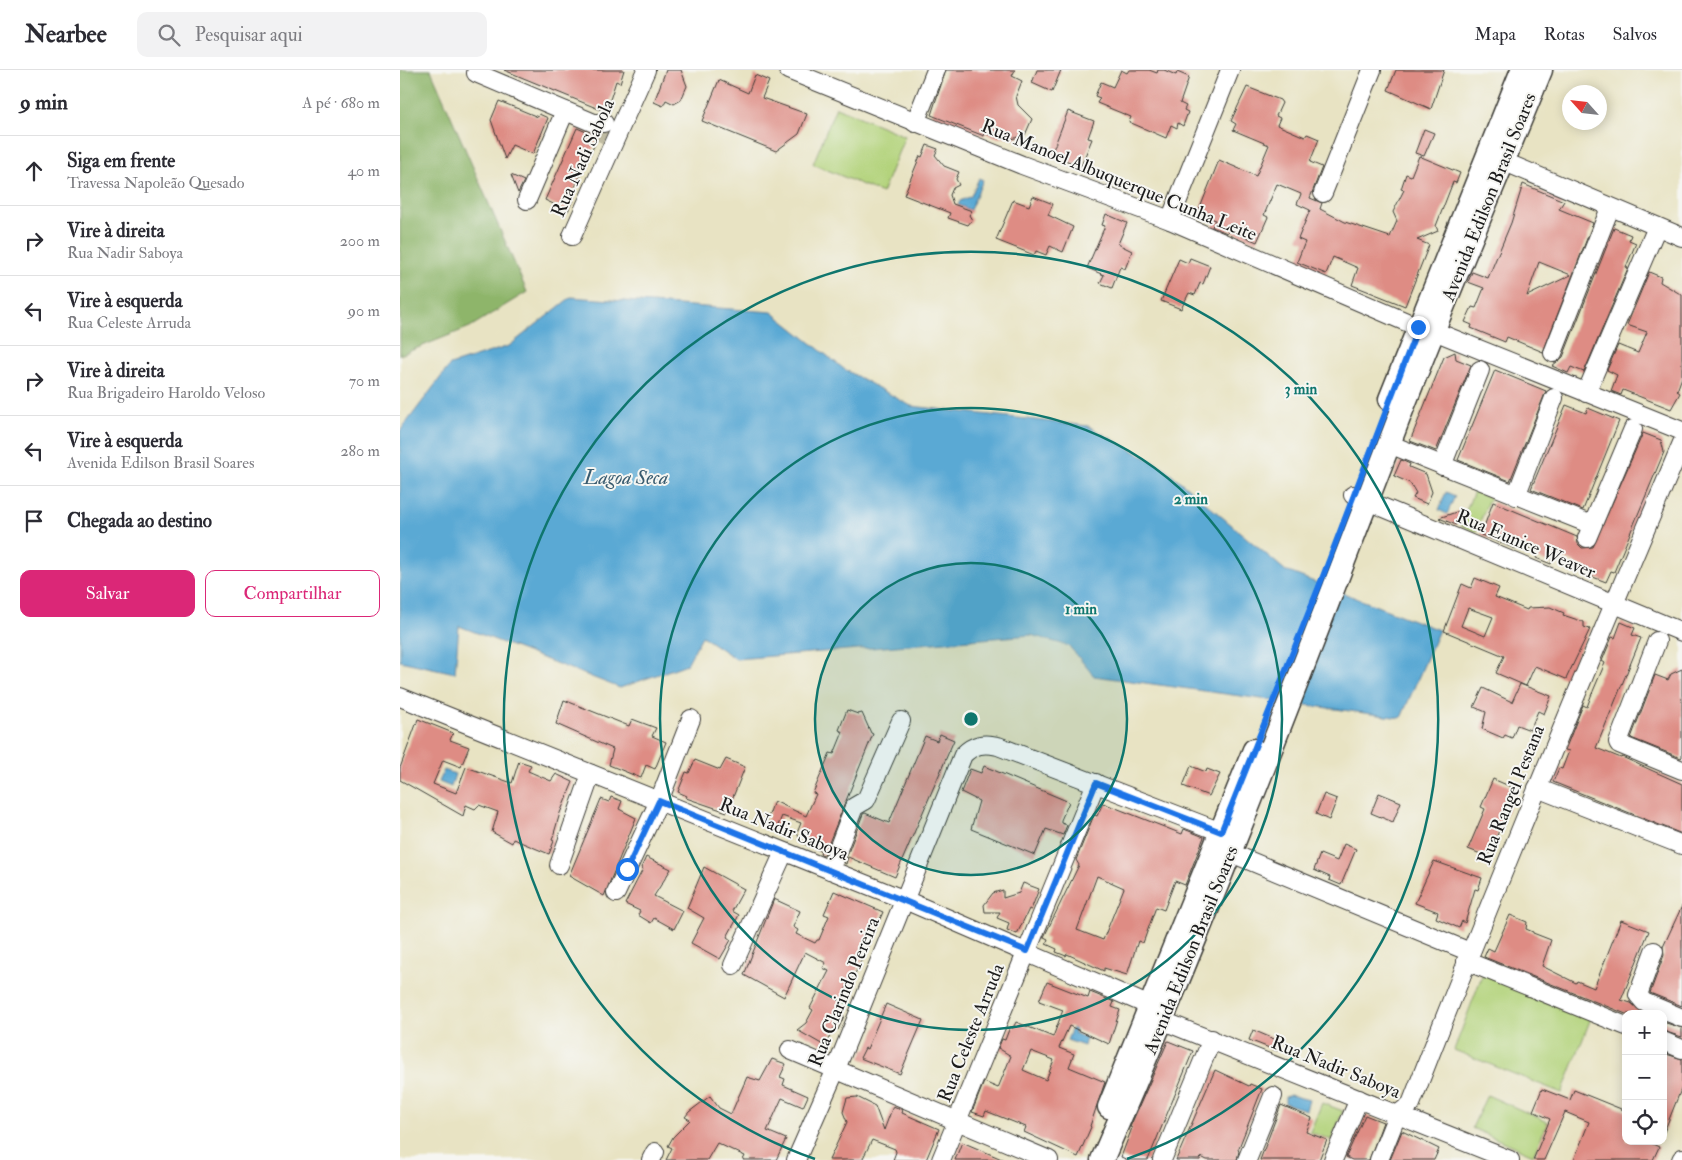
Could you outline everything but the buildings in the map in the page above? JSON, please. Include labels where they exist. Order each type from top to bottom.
[{"type":"main road","name":"Avenida Edilson Brasil Soares","points":[[1088,1160],[1153,1014],[1231,853],[1281,703],[1360,498],[1388,433],[1426,329],[1495,159],[1534,71]]},
{"type":"main road","name":"Avenida Edilson Brasil Soares","points":[[1102,1160],[1153,1014],[1221,832],[1281,703]]},
{"type":"street","name":"Rua Nadi Sabola","points":[[572,236],[607,130],[646,70]]},
{"type":"street","name":"Rua Manoel Albuquerque Cunha Leite","points":[[788,70],[915,123],[1170,220],[1426,329],[1682,431]]},
{"type":"street","points":[[915,123],[936,70]]},
{"type":"street","points":[[1170,220],[1230,70]]},
{"type":"street","points":[[1323,193],[1372,70]]},
{"type":"street","points":[[476,73],[607,130]]},
{"type":"street","points":[[527,200],[565,111]]},
{"type":"street","points":[[1495,159],[1682,237]]},
{"type":"street","points":[[1553,353],[1610,208]]},
{"type":"street","points":[[1586,393],[1657,227]]},
{"type":"street","points":[[1442,466],[1480,370]]},
{"type":"street","points":[[1516,496],[1554,398]]},
{"type":"street","points":[[1388,433],[1442,466],[1516,496],[1590,532],[1633,429]]},
{"type":"street","name":"Rua Rangel Pestana","points":[[1379,1160],[1397,1115],[1411,1104],[1537,788],[1682,443]]},
{"type":"street","name":"Rua Eunice Weaver","points":[[1360,498],[1682,632]]},
{"type":"street","points":[[1657,641],[1618,744],[1682,770]]},
{"type":"street","name":"Rua Nadir Saboya","points":[[400,697],[905,900],[1027,951],[1153,1014],[1510,1160]]},
{"type":"street","points":[[616,893],[659,801],[691,719]]},
{"type":"street","points":[[830,870],[854,807],[866,800],[901,721]]},
{"type":"street","name":"Rua Clarindo Pereira","points":[[796,1160],[836,1068],[963,756],[976,745],[987,744],[1096,783]]},
{"type":"street","points":[[560,865],[591,774]]},
{"type":"street","points":[[1096,783],[1221,832]]},
{"type":"street","name":"Rua Celeste Arruda","points":[[941,1160],[1096,783]]},
{"type":"street","points":[[1537,788],[1682,845]]},
{"type":"street","points":[[733,965],[784,852]]},
{"type":"street","points":[[1231,853],[1622,1024]]},
{"type":"street","points":[[1654,951],[1638,995],[1644,1002],[1682,1018]]},
{"type":"street","points":[[1162,1160],[1212,1039]]},
{"type":"street","points":[[1667,1043],[1682,1049]]},
{"type":"street","points":[[790,1050],[1049,1160]]},
{"type":"street","points":[[1247,1160],[1273,1096]]},
{"type":"street","points":[[1333,1160],[1358,1099]]},
{"type":"green space","points":[[400,70],[431,70],[527,292],[470,327],[400,355]]},
{"type":"green space","points":[[836,107],[905,136],[882,193],[813,164]]},
{"type":"green space","points":[[1474,491],[1490,497],[1476,532],[1460,525]]},
{"type":"green space","points":[[1483,973],[1591,1018],[1562,1093],[1454,1050]]},
{"type":"green space","points":[[1487,1095],[1548,1122],[1533,1155],[1472,1128]]},
{"type":"green space","points":[[1322,1103],[1343,1111],[1331,1140],[1310,1132]]},
{"type":"water","points":[[979,178],[983,180],[970,210],[958,205],[960,201],[971,196]]},
{"type":"water","name":"Lagoa Seca","points":[[571,297],[772,312],[844,369],[911,406],[1088,426],[1163,467],[1286,571],[1439,630],[1401,718],[1094,676],[1069,646],[1031,635],[736,659],[702,636],[687,664],[620,688],[459,626],[455,673],[400,661],[400,431],[450,365],[509,346]]},
{"type":"water","points":[[1446,492],[1455,496],[1447,514],[1439,510]]},
{"type":"water","points":[[444,770],[455,774],[451,787],[439,782]]},
{"type":"water","points":[[1072,1028],[1075,1030],[1074,1033],[1086,1038],[1084,1046],[1067,1040]]},
{"type":"water","points":[[1290,1095],[1309,1100],[1306,1110],[1285,1103],[1285,1097]]},
{"type":"tunnel","points":[[600,132],[606,135]]},
{"type":"route","points":[[627,869],[659,801],[1027,951],[1096,783],[1221,832],[1320,584],[1418,327]]}]
